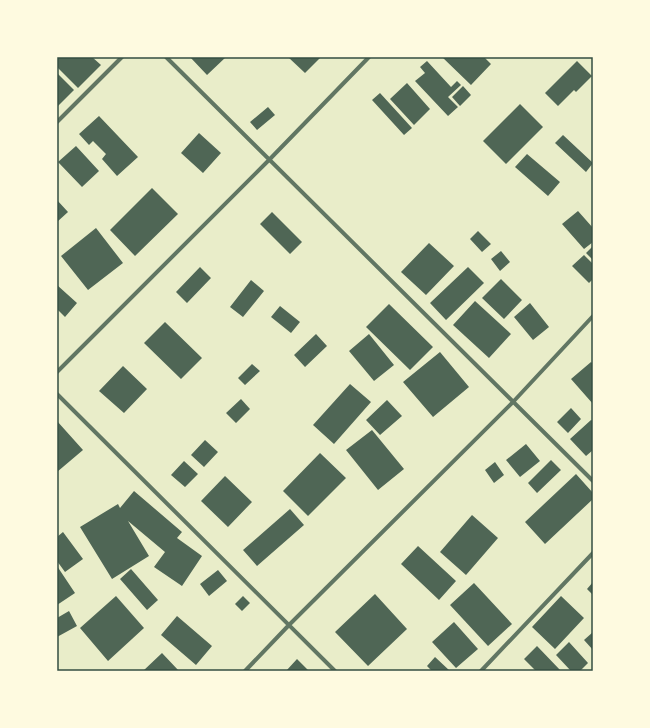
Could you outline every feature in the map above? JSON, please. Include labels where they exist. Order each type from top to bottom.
[{"type":"street","points":[[57,122],[122,57]]},
{"type":"street","points":[[166,57],[593,481]]},
{"type":"street","points":[[57,372],[269,160],[369,57]]},
{"type":"street","points":[[246,671],[289,625],[513,402],[593,316]]},
{"type":"street","points":[[57,394],[335,671]]},
{"type":"street","points":[[481,671],[593,553]]},
{"type":"building","points":[[57,57],[92,57],[101,65],[78,88],[57,67]]},
{"type":"building","points":[[190,57],[226,57],[207,75]]},
{"type":"building","points":[[288,57],[321,57],[305,73]]},
{"type":"building","points":[[442,57],[484,57],[491,64],[471,85]]},
{"type":"building","points":[[427,61],[451,87],[457,81],[461,85],[448,97],[458,107],[448,116],[415,81],[425,73],[420,67]]},
{"type":"building","points":[[577,61],[592,76],[576,92],[574,90],[558,106],[545,93]]},
{"type":"building","points":[[57,73],[74,90],[57,107]]},
{"type":"building","points":[[407,83],[430,109],[414,125],[390,99]]},
{"type":"building","points":[[463,86],[471,95],[460,106],[452,97]]},
{"type":"building","points":[[380,93],[412,128],[404,135],[372,100]]},
{"type":"building","points":[[520,104],[543,127],[506,164],[483,141]]},
{"type":"building","points":[[268,107],[275,115],[257,130],[250,122]]},
{"type":"building","points":[[99,116],[138,157],[117,176],[102,159],[106,154],[93,141],[89,145],[79,134]]},
{"type":"building","points":[[199,133],[221,153],[203,173],[181,153]]},
{"type":"building","points":[[563,135],[593,163],[586,172],[555,143]]},
{"type":"building","points":[[76,146],[99,171],[82,187],[58,162]]},
{"type":"building","points":[[527,154],[560,182],[548,196],[515,167]]},
{"type":"building","points":[[152,188],[178,214],[135,256],[110,230]]},
{"type":"building","points":[[57,200],[68,212],[57,222]]},
{"type":"building","points":[[578,211],[593,228],[593,242],[584,249],[562,224]]},
{"type":"building","points":[[272,212],[302,242],[290,254],[260,224]]},
{"type":"building","points":[[96,228],[123,263],[88,290],[61,256]]},
{"type":"building","points":[[478,231],[491,244],[482,252],[470,239]]},
{"type":"building","points":[[429,243],[454,266],[426,295],[401,272]]},
{"type":"building","points":[[593,246],[593,260],[586,253]]},
{"type":"building","points":[[501,251],[510,262],[500,271],[491,259]]},
{"type":"building","points":[[584,255],[593,264],[593,279],[589,283],[572,266]]},
{"type":"building","points":[[200,267],[211,278],[187,303],[176,292]]},
{"type":"building","points":[[468,267],[484,283],[446,320],[430,303]]},
{"type":"building","points":[[501,279],[522,300],[504,319],[482,298]]},
{"type":"building","points":[[251,280],[264,291],[243,317],[230,307]]},
{"type":"building","points":[[57,285],[77,303],[65,317],[57,309]]},
{"type":"building","points":[[475,301],[511,334],[489,358],[453,325]]},
{"type":"building","points":[[530,303],[549,327],[533,340],[514,317]]},
{"type":"building","points":[[389,304],[433,347],[410,370],[366,327]]},
{"type":"building","points":[[280,306],[300,322],[291,333],[271,317]]},
{"type":"building","points":[[165,322],[202,358],[181,379],[144,343]]},
{"type":"building","points":[[316,334],[327,346],[305,367],[294,355]]},
{"type":"building","points":[[369,334],[394,365],[374,381],[349,351]]},
{"type":"building","points":[[440,352],[469,387],[433,417],[403,382]]},
{"type":"building","points":[[591,362],[593,364],[593,404],[571,379]]},
{"type":"building","points":[[252,364],[260,371],[245,385],[238,378]]},
{"type":"building","points":[[123,366],[147,389],[124,413],[99,391]]},
{"type":"building","points":[[350,384],[371,402],[334,444],[313,425]]},
{"type":"building","points":[[241,399],[250,409],[236,423],[226,413]]},
{"type":"building","points":[[387,400],[402,416],[380,435],[366,420]]},
{"type":"building","points":[[571,408],[581,419],[568,433],[557,422]]},
{"type":"building","points":[[591,420],[593,421],[593,450],[586,456],[570,439]]},
{"type":"building","points":[[57,421],[83,450],[57,472]]},
{"type":"building","points":[[372,430],[404,469],[378,490],[346,450]]},
{"type":"building","points":[[205,440],[218,452],[204,467],[191,455]]},
{"type":"building","points":[[526,444],[540,461],[520,477],[506,460]]},
{"type":"building","points":[[320,453],[346,478],[308,516],[283,491]]},
{"type":"building","points":[[551,460],[561,470],[537,493],[528,483]]},
{"type":"building","points":[[184,461],[198,474],[185,487],[171,475]]},
{"type":"building","points":[[495,462],[504,475],[494,483],[485,470]]},
{"type":"building","points":[[576,474],[593,493],[593,499],[545,544],[525,522]]},
{"type":"building","points":[[225,476],[252,502],[228,527],[201,501]]},
{"type":"building","points":[[134,491],[182,532],[177,538],[202,556],[182,586],[154,567],[165,552],[128,521],[149,556],[112,579],[80,527],[118,504],[120,508]]},
{"type":"building","points":[[290,509],[304,525],[257,566],[243,550]]},
{"type":"building","points":[[472,515],[498,538],[466,575],[440,552]]},
{"type":"building","points":[[63,532],[83,559],[65,572],[57,561],[57,537]]},
{"type":"building","points":[[418,546],[456,581],[439,600],[401,564]]},
{"type":"building","points":[[57,566],[75,593],[57,605]]},
{"type":"building","points":[[131,569],[158,600],[147,610],[120,579]]},
{"type":"building","points":[[218,570],[227,581],[209,596],[200,584]]},
{"type":"building","points":[[593,582],[593,595],[587,589]]},
{"type":"building","points":[[474,583],[512,624],[488,646],[450,605]]},
{"type":"building","points":[[375,594],[407,629],[368,666],[335,632]]},
{"type":"building","points":[[116,596],[144,628],[108,661],[80,628]]},
{"type":"building","points":[[243,596],[250,603],[242,611],[235,604]]},
{"type":"building","points":[[561,596],[584,618],[555,649],[532,627]]},
{"type":"building","points":[[69,611],[77,626],[57,637],[57,618]]},
{"type":"building","points":[[177,616],[212,646],[196,665],[161,635]]},
{"type":"building","points":[[454,622],[478,649],[456,668],[432,642]]},
{"type":"building","points":[[593,632],[593,650],[584,640]]},
{"type":"building","points":[[569,642],[588,663],[580,671],[571,671],[556,655]]},
{"type":"building","points":[[537,646],[561,671],[536,671],[524,659]]},
{"type":"building","points":[[162,653],[179,671],[143,671]]},
{"type":"building","points":[[435,657],[450,671],[432,671],[427,666]]},
{"type":"building","points":[[297,659],[309,671],[286,671]]}]
